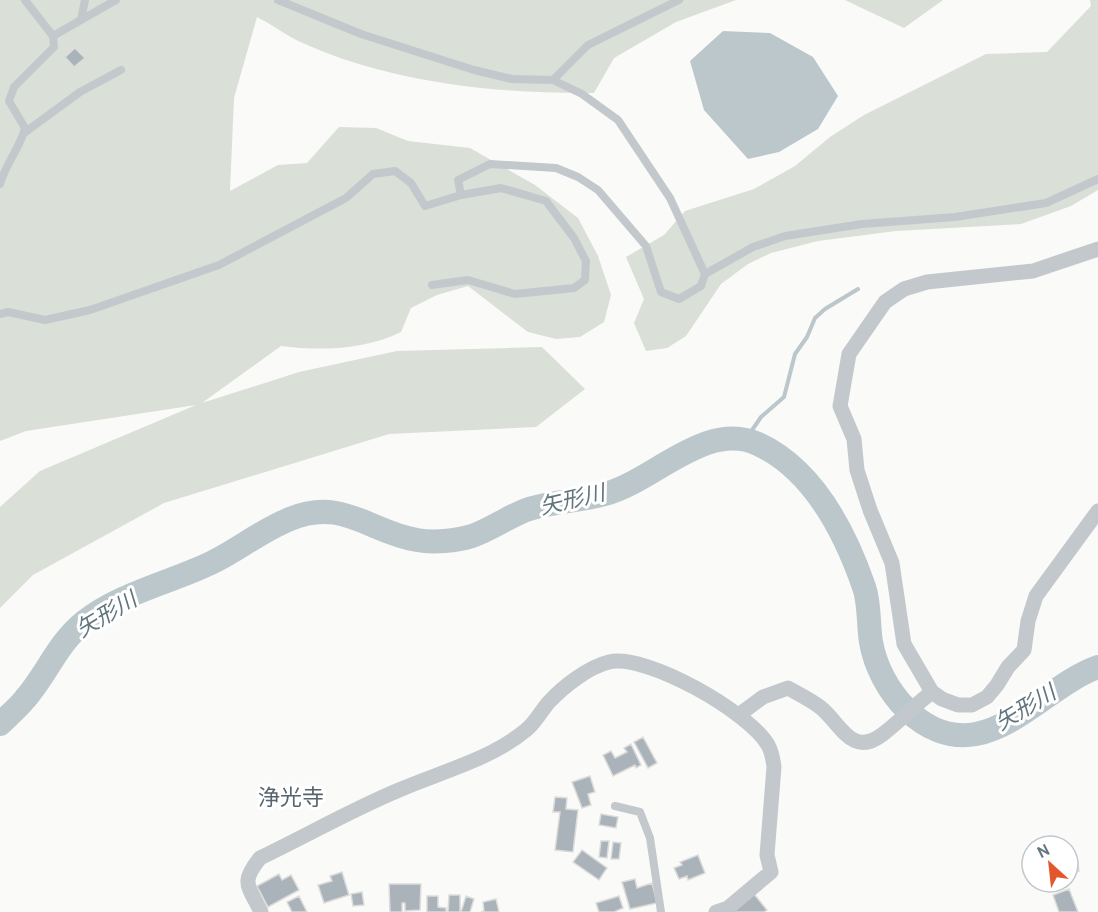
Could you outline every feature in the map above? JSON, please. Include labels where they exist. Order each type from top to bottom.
[{"type":"street","points":[[1098,249],[1033,271],[927,282],[904,288],[885,302],[849,354],[840,406],[854,439],[857,470],[870,510],[892,564],[904,644],[932,692],[942,699],[958,705],[972,705],[987,697],[1024,650],[1028,621],[1036,596],[1098,511]]},
{"type":"street","points":[[261,912],[246,881],[247,873],[260,858],[396,791],[505,744],[527,730],[561,690],[605,663],[619,660],[685,680],[702,693],[740,714],[767,743],[772,753],[774,767],[767,855],[771,872],[728,908],[716,912]]},
{"type":"street","points":[[740,714],[763,697],[788,688],[822,708],[845,736],[858,741],[873,740],[932,692]]},
{"type":"lane","points":[[0,184],[4,169],[25,128],[9,101],[14,87],[54,47],[53,36],[25,0]]},
{"type":"lane","points":[[81,20],[85,0]]},
{"type":"lane","points":[[53,36],[116,0]]},
{"type":"lane","points":[[278,0],[361,34],[474,70],[512,79],[553,80],[582,94],[618,120],[670,198],[705,274]]},
{"type":"lane","points":[[553,80],[588,45],[679,0]]},
{"type":"lane","points":[[24,133],[80,92],[121,70]]},
{"type":"lane","points":[[460,195],[458,180],[490,164],[556,168],[598,189],[646,246],[661,292],[679,299],[701,285],[705,274],[753,247],[785,236],[862,224],[955,217],[1046,203],[1098,178]]},
{"type":"lane","points":[[0,314],[8,312],[45,320],[90,310],[219,264],[346,198],[373,174],[395,171],[411,183],[424,206],[460,195],[501,188],[546,201],[574,238],[586,261],[585,280],[574,288],[515,294],[468,280],[432,285]]},
{"type":"lane","points":[[615,806],[640,812],[650,838],[661,912]]},
{"type":"shaded area","points":[[0,0],[736,0],[676,22],[614,58],[594,93],[484,88],[410,77],[338,57],[299,41],[257,17],[234,98],[230,191],[278,165],[307,163],[339,127],[376,128],[408,141],[470,148],[535,185],[578,218],[598,256],[611,295],[604,322],[580,337],[556,339],[528,332],[468,286],[437,295],[411,308],[401,332],[387,338],[342,348],[281,346],[202,403],[299,372],[397,351],[542,347],[585,389],[536,427],[389,434],[164,503],[33,575],[0,608],[0,507],[40,471],[196,405],[26,431],[0,441]]},
{"type":"shaded area","points":[[845,0],[943,0],[904,28]]},
{"type":"shaded area","points":[[1090,0],[1098,0],[1098,190],[1071,206],[1021,224],[896,231],[818,241],[771,253],[748,264],[721,284],[686,336],[667,348],[646,351],[634,323],[644,299],[626,257],[664,235],[685,211],[754,189],[795,166],[830,137],[864,115],[986,54],[1047,52],[1091,6]]},
{"type":"shaded area","points":[[723,31],[770,33],[813,57],[838,96],[818,129],[779,152],[748,159],[704,110],[690,61]]},
{"type":"building","points":[[75,48],[85,58],[74,67],[65,57]]},
{"type":"building","points":[[643,737],[657,763],[648,768],[634,742]]},
{"type":"building","points":[[631,744],[641,765],[636,768],[635,765],[613,776],[603,755],[611,751],[615,758],[627,752],[624,748]]},
{"type":"building","points":[[590,776],[595,792],[588,794],[591,805],[582,808],[572,782]]},
{"type":"building","points":[[555,797],[567,798],[566,809],[578,810],[573,852],[555,850],[560,812],[553,812]]},
{"type":"building","points":[[601,814],[618,817],[616,828],[599,825]]},
{"type":"building","points":[[601,841],[609,841],[607,858],[599,857]]},
{"type":"building","points":[[613,842],[621,843],[619,859],[611,859]]},
{"type":"building","points":[[582,850],[607,868],[599,880],[573,862]]},
{"type":"building","points":[[698,855],[705,873],[688,880],[687,876],[679,879],[674,868],[682,865],[680,862]]},
{"type":"building","points":[[342,872],[349,895],[324,903],[318,885],[332,881],[330,876]]},
{"type":"building","points":[[279,874],[282,880],[291,875],[299,890],[268,907],[257,886]]},
{"type":"building","points":[[635,879],[637,888],[652,883],[657,903],[630,909],[622,882]]},
{"type":"building","points":[[389,884],[421,884],[420,910],[405,911],[405,903],[402,903],[402,912],[390,912]]},
{"type":"building","points":[[362,892],[364,905],[353,906],[351,894]]},
{"type":"building","points":[[754,894],[767,910],[764,912],[733,912]]},
{"type":"building","points":[[1071,894],[1078,912],[1059,912],[1053,895]]},
{"type":"building","points":[[449,895],[460,895],[460,912],[448,912]]},
{"type":"building","points":[[299,896],[307,912],[292,912],[287,902]]},
{"type":"building","points":[[427,896],[438,896],[438,907],[446,908],[446,912],[427,912]]},
{"type":"building","points":[[466,896],[474,899],[470,912],[461,912]]},
{"type":"building","points":[[619,896],[623,908],[614,912],[599,912],[596,903]]},
{"type":"building","points":[[496,899],[499,912],[481,912],[484,911],[483,902]]},
{"type":"waterway","points":[[746,439],[761,417],[784,397],[795,354],[807,337],[815,318],[825,309],[858,289]]},
{"type":"waterway","name":"矢形川","points":[[0,724],[40,680],[66,640],[98,612],[129,596],[211,563],[290,519],[309,513],[325,512],[355,518],[400,536],[417,540],[459,539],[472,536],[529,509],[605,494],[624,487],[680,455],[719,440],[739,439],[758,444],[778,455],[796,470],[825,505],[847,545],[864,587],[871,642],[883,678],[907,709],[922,722],[938,730],[957,735],[976,734],[1007,722],[1067,683],[1098,667]]},
{"type":"district","name":"浄光寺","points":[[291,797]]}]
